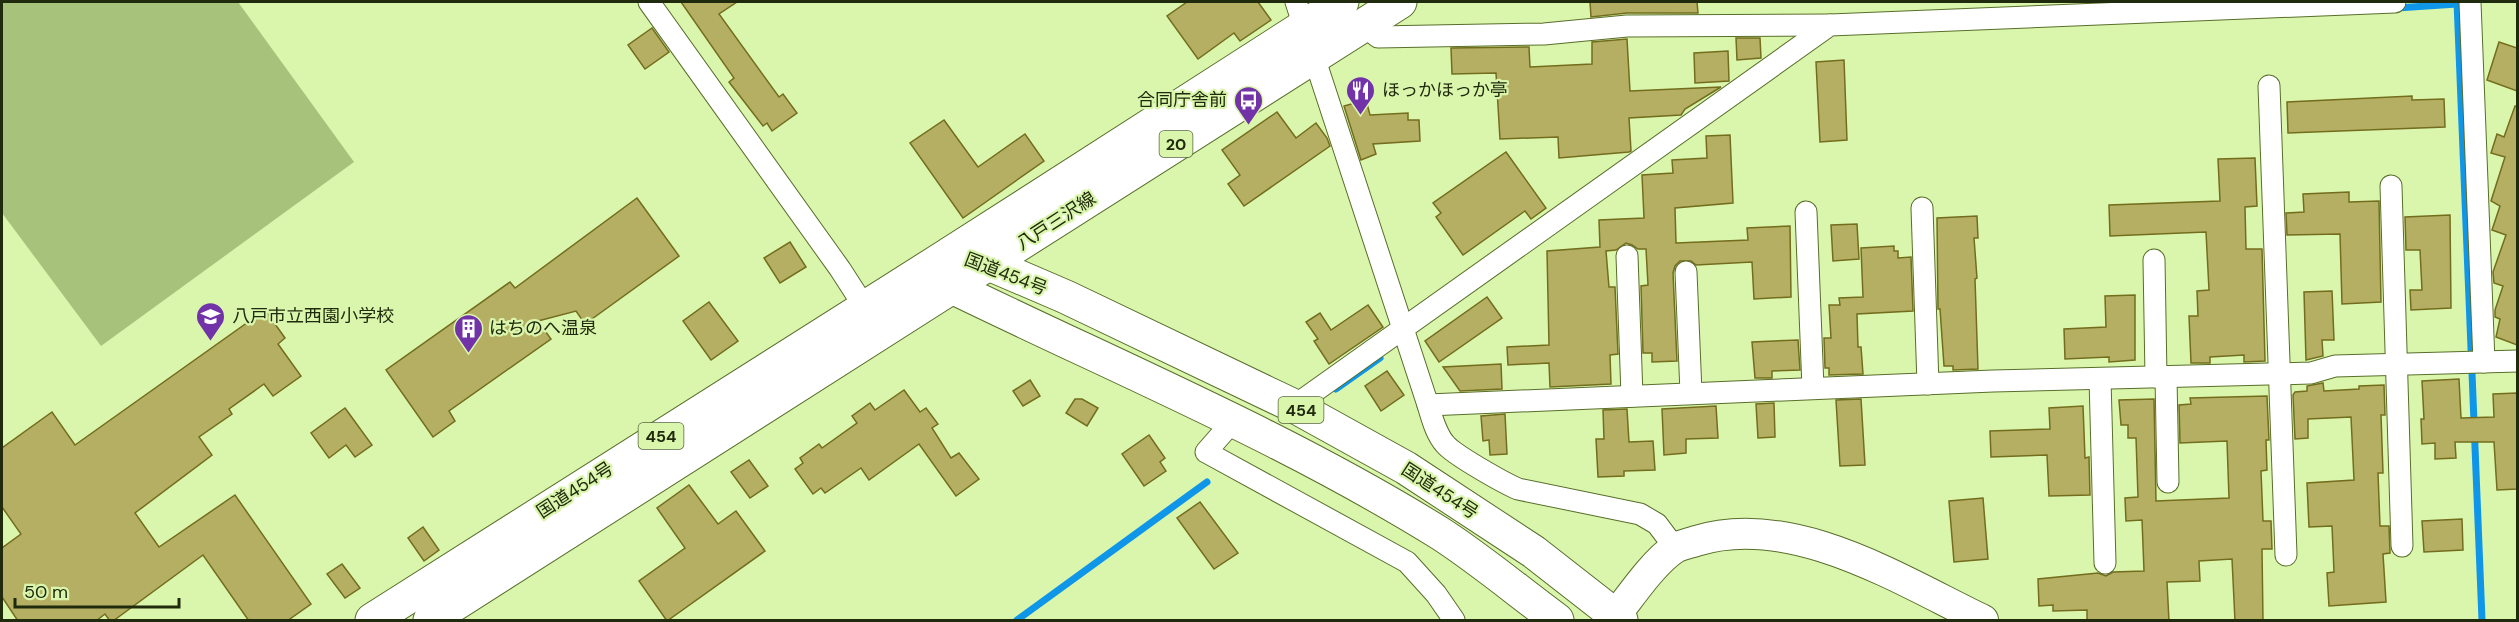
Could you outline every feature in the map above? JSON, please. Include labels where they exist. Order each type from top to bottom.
[{"type":"main road","name":"八戸三沢線","points":[[951,253],[1305,28],[1400,2]]},
{"type":"main road","name":"八戸三沢線","points":[[952,287],[989,264],[1305,28]]},
{"type":"main road","name":"国道454号","points":[[430,621],[872,319],[951,253],[989,264],[1066,297],[1294,406],[1406,468],[1534,552],[1616,619]]},
{"type":"main road","points":[[951,253],[952,287]]},
{"type":"main road","name":"国道454号","points":[[372,621],[872,319],[952,287],[1234,420],[1339,474],[1443,536],[1557,621]]},
{"type":"street","points":[[649,2],[833,260],[872,319]]},
{"type":"street","points":[[1353,13],[1378,37],[1544,34],[1627,27],[1830,25],[2395,2]]},
{"type":"street","points":[[2470,2],[2476,363]]},
{"type":"street","points":[[1294,406],[1830,25]]},
{"type":"street","points":[[1305,28],[1428,405],[1445,445],[1504,483],[1518,489],[1640,514],[1657,524],[1675,548]]},
{"type":"street","points":[[2269,86],[2286,555]]},
{"type":"street","points":[[2391,186],[2402,546]]},
{"type":"street","points":[[1922,208],[1928,384]]},
{"type":"street","points":[[1806,212],[1813,388]]},
{"type":"street","points":[[1627,256],[1632,396]]},
{"type":"street","points":[[2154,260],[2168,482]]},
{"type":"street","points":[[1686,272],[1691,393]]},
{"type":"street","points":[[1428,405],[1813,388],[2311,373],[2336,366],[2517,362]]},
{"type":"street","points":[[2100,379],[2105,563]]},
{"type":"street","points":[[1234,420],[1206,452],[1407,562],[1436,594],[1454,621]]},
{"type":"street","points":[[1616,619],[1647,575],[1675,548],[1710,537],[1742,534],[1814,544],[1872,566],[1983,621]]},
{"type":"green space","points":[[2,2],[238,2],[354,162],[101,346],[2,213]]},
{"type":"building","points":[[681,2],[737,2],[719,14],[779,97],[783,94],[797,113],[772,131],[767,123],[763,126],[729,82],[734,78]]},
{"type":"building","points":[[1187,2],[1258,2],[1271,20],[1240,41],[1234,33],[1198,59],[1167,16]]},
{"type":"building","points":[[1590,2],[1697,2],[1698,13],[1627,13],[1591,17]]},
{"type":"building","points":[[652,28],[669,52],[645,69],[628,45]]},
{"type":"building","points":[[1736,38],[1760,38],[1761,58],[1737,60]]},
{"type":"building","points":[[1627,39],[1630,91],[1721,87],[1685,109],[1681,115],[1629,118],[1631,151],[1629,152],[1559,158],[1558,137],[1500,139],[1496,73],[1452,74],[1451,48],[1529,47],[1530,67],[1592,64],[1592,42]]},
{"type":"building","points":[[2499,42],[2517,48],[2517,91],[2487,80]]},
{"type":"building","points":[[1728,51],[1729,81],[1695,83],[1694,53]]},
{"type":"building","points":[[1844,60],[1847,140],[1820,142],[1816,62]]},
{"type":"building","points":[[2412,96],[2412,100],[2444,99],[2445,127],[2288,133],[2287,102]]},
{"type":"building","points":[[1366,100],[1370,115],[1408,113],[1408,120],[1419,120],[1420,141],[1373,144],[1376,154],[1361,160],[1344,106]]},
{"type":"building","points":[[2515,106],[2517,107],[2517,345],[2496,337],[2500,319],[2495,317],[2495,310],[2503,286],[2494,283],[2493,272],[2506,235],[2492,230],[2500,206],[2491,201],[2505,157],[2491,153],[2497,134],[2504,137]]},
{"type":"building","points":[[1277,112],[1296,138],[1316,123],[1330,146],[1244,206],[1228,184],[1240,175],[1222,150]]},
{"type":"building","points":[[944,120],[978,167],[1025,134],[1044,161],[963,218],[910,143]]},
{"type":"building","points":[[1730,135],[1733,203],[1675,208],[1676,243],[1748,240],[1747,228],[1790,226],[1791,297],[1754,299],[1752,262],[1696,265],[1691,261],[1680,261],[1673,273],[1677,361],[1652,362],[1652,353],[1643,353],[1641,286],[1648,285],[1646,249],[1638,249],[1626,243],[1616,250],[1606,251],[1609,287],[1615,287],[1618,354],[1610,355],[1611,384],[1550,387],[1549,363],[1508,365],[1507,347],[1549,345],[1547,251],[1600,247],[1599,220],[1644,218],[1642,175],[1673,173],[1672,160],[1707,158],[1706,136]]},
{"type":"building","points":[[1506,152],[1546,208],[1531,219],[1525,211],[1463,255],[1436,217],[1441,213],[1433,203]]},
{"type":"building","points":[[2255,158],[2257,206],[2245,207],[2246,249],[2262,249],[2265,361],[2244,362],[2244,355],[2210,357],[2210,363],[2191,363],[2189,316],[2198,316],[2197,291],[2209,290],[2206,232],[2110,236],[2109,205],[2220,201],[2218,159]]},
{"type":"building","points":[[2349,192],[2349,202],[2379,201],[2381,302],[2342,304],[2340,234],[2287,235],[2286,213],[2304,212],[2303,194]]},
{"type":"building","points":[[637,198],[679,256],[585,324],[576,311],[538,321],[551,339],[449,411],[455,421],[433,437],[386,370],[510,282],[515,288]]},
{"type":"building","points":[[2450,215],[2451,308],[2411,310],[2410,290],[2422,290],[2420,250],[2406,250],[2405,217]]},
{"type":"building","points":[[1977,216],[1978,238],[1974,238],[1978,369],[1953,370],[1953,366],[1944,366],[1940,309],[1938,309],[1937,218]]},
{"type":"building","points":[[1857,224],[1859,259],[1833,261],[1831,225]]},
{"type":"building","points":[[790,242],[806,267],[780,283],[764,258]]},
{"type":"building","points":[[1894,246],[1894,251],[1898,251],[1898,258],[1911,257],[1913,311],[1857,314],[1858,347],[1861,347],[1863,374],[1829,375],[1829,368],[1825,368],[1824,338],[1831,338],[1829,305],[1840,305],[1839,298],[1863,297],[1861,248]]},
{"type":"building","points":[[2332,291],[2334,340],[2322,340],[2323,356],[2306,360],[2304,292]]},
{"type":"building","points":[[2135,295],[2135,360],[2109,362],[2109,357],[2065,359],[2064,329],[2106,327],[2105,296]]},
{"type":"building","points":[[1487,297],[1502,318],[1439,362],[1425,341]]},
{"type":"building","points":[[709,302],[738,341],[711,360],[683,321]]},
{"type":"building","points":[[1368,305],[1383,327],[1329,364],[1314,341],[1318,339],[1306,322],[1320,313],[1331,330]]},
{"type":"building","points":[[265,310],[285,338],[278,344],[301,376],[273,396],[264,384],[229,409],[232,414],[199,437],[212,455],[135,513],[159,547],[235,495],[311,604],[287,621],[249,621],[203,555],[113,621],[110,621],[105,614],[96,621],[18,621],[2,597],[2,548],[21,534],[2,507],[2,448],[52,412],[75,445]]},
{"type":"building","points":[[1798,340],[1800,370],[1772,371],[1772,378],[1755,378],[1752,342]]},
{"type":"building","points":[[1501,364],[1502,389],[1460,391],[1443,367]]},
{"type":"building","points":[[1387,371],[1404,395],[1381,411],[1365,386]]},
{"type":"building","points":[[2459,379],[2461,418],[2494,417],[2493,394],[2517,393],[2517,489],[2497,490],[2494,442],[2455,442],[2456,458],[2435,459],[2435,443],[2422,444],[2421,419],[2424,419],[2422,381]]},
{"type":"building","points":[[1030,380],[1040,396],[1023,406],[1013,391]]},
{"type":"building","points":[[2323,383],[2324,391],[2384,385],[2385,415],[2381,415],[2383,473],[2378,473],[2380,526],[2389,526],[2390,553],[2383,554],[2386,602],[2329,606],[2327,573],[2334,572],[2332,526],[2309,527],[2307,483],[2354,480],[2351,417],[2308,419],[2308,438],[2295,439],[2293,395],[2295,392],[2307,391],[2307,386]]},
{"type":"building","points":[[904,390],[920,412],[926,408],[938,424],[932,428],[951,458],[959,453],[979,479],[956,496],[919,444],[869,480],[861,468],[825,493],[821,488],[813,494],[795,469],[803,463],[800,458],[819,444],[822,448],[857,423],[852,416],[870,403],[875,410]]},
{"type":"building","points":[[2267,396],[2269,440],[2266,440],[2267,470],[2261,471],[2263,521],[2271,521],[2272,549],[2262,549],[2263,621],[2235,621],[2232,559],[2199,561],[2200,581],[2167,582],[2169,621],[2087,621],[2087,610],[2053,611],[2053,605],[2039,606],[2038,579],[2098,573],[2106,576],[2113,572],[2144,571],[2142,520],[2126,521],[2125,498],[2138,497],[2136,438],[2128,438],[2128,425],[2121,425],[2119,400],[2154,399],[2156,501],[2229,498],[2227,441],[2180,443],[2179,405],[2191,404],[2190,398]]},
{"type":"building","points":[[1075,399],[1082,399],[1098,408],[1087,426],[1066,413]]},
{"type":"building","points":[[1861,399],[1865,465],[1840,466],[1836,400]]},
{"type":"building","points":[[1774,403],[1775,437],[1758,438],[1756,404]]},
{"type":"building","points":[[1716,406],[1718,438],[1686,439],[1686,453],[1664,455],[1662,409]]},
{"type":"building","points":[[2083,406],[2085,458],[2089,457],[2090,495],[2049,496],[2047,455],[1991,457],[1990,431],[2050,429],[2049,408]]},
{"type":"building","points":[[345,408],[372,445],[355,457],[346,445],[329,458],[311,433]]},
{"type":"building","points":[[1627,409],[1629,442],[1653,441],[1655,470],[1624,471],[1624,476],[1598,477],[1596,439],[1604,439],[1603,410]]},
{"type":"building","points":[[1505,414],[1507,454],[1490,455],[1489,440],[1483,441],[1481,416]]},
{"type":"building","points":[[1149,435],[1165,458],[1160,462],[1166,471],[1144,486],[1122,454]]},
{"type":"building","points":[[749,460],[768,486],[750,498],[731,472]]},
{"type":"building","points":[[689,485],[718,524],[736,511],[765,551],[667,621],[639,581],[685,548],[657,508]]},
{"type":"building","points":[[1983,498],[1988,559],[1954,562],[1949,501]]},
{"type":"building","points":[[1200,502],[1238,553],[1214,569],[1177,518]]},
{"type":"building","points":[[2462,519],[2463,550],[2424,552],[2422,521]]},
{"type":"building","points":[[423,527],[439,550],[424,561],[408,538]]},
{"type":"building","points":[[342,564],[360,588],[345,598],[327,574]]},
{"type":"waterway","points":[[2457,2],[2482,620]]},
{"type":"waterway","points":[[2397,8],[2457,4]]},
{"type":"waterway","points":[[1336,389],[1380,358]]},
{"type":"waterway","points":[[1017,620],[1207,482]]},
{"type":"place","name":"ほっかほっか亭","points":[[1361,116]]},
{"type":"place","name":"合同庁舎前","points":[[1248,126]]},
{"type":"place","name":"八戸市立西園小学校","points":[[211,342]]},
{"type":"place","name":"はちのへ温泉","points":[[468,354]]}]
